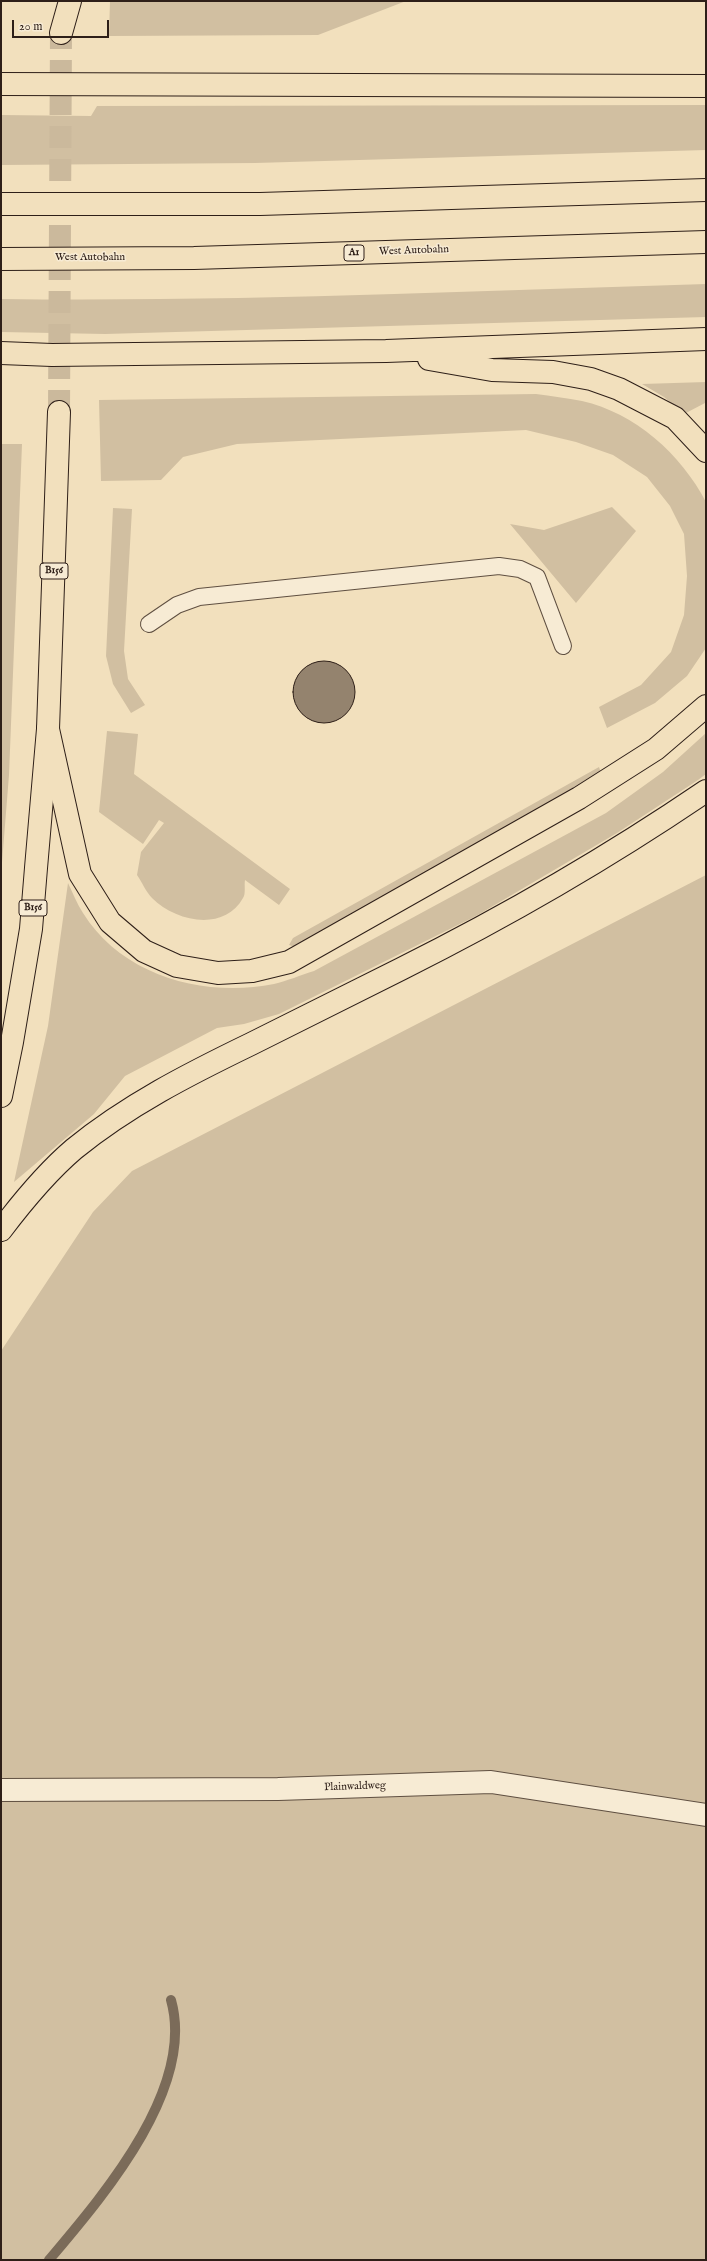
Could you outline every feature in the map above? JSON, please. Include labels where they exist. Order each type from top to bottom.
[{"type":"main road","points":[[62,1],[61,33],[70,1]]},
{"type":"main road","points":[[679,86],[706,76]]},
{"type":"main road","points":[[1,84],[706,86]]},
{"type":"main road","points":[[1,204],[260,204],[706,190]]},
{"type":"main road","name":"West Autobahn","points":[[1,259],[194,258],[706,242]]},
{"type":"main road","points":[[1,353],[52,354],[386,351],[706,339]]},
{"type":"main road","points":[[386,351],[492,370],[553,372],[591,380],[626,392],[675,418],[706,452]]},
{"type":"main road","name":"B156","points":[[1,1096],[12,1042],[31,929],[48,730],[59,412]]},
{"type":"main road","points":[[48,730],[80,874],[110,922],[144,951],[177,966],[218,972],[252,970],[289,962],[579,798],[656,750],[706,706]]},
{"type":"main road","points":[[1,1230],[26,1198],[73,1150],[135,1105],[207,1065],[396,972],[498,919],[640,835],[706,791]]},
{"type":"street","name":"Plainwaldweg","points":[[1,1790],[278,1789],[491,1782],[706,1815]]},
{"type":"lane","points":[[149,624],[177,605],[200,597],[499,566],[520,568],[537,577],[563,646]]},
{"type":"shaded area","points":[[110,1],[406,1],[318,35],[109,36]]},
{"type":"shaded area","points":[[706,105],[706,150],[255,163],[1,165],[1,115],[91,116],[97,106]]},
{"type":"shaded area","points":[[706,284],[706,317],[105,334],[1,332],[1,299],[177,299],[442,293]]},
{"type":"shaded area","points":[[706,382],[706,406],[705,403],[684,414],[664,397],[642,384]]},
{"type":"shaded area","points":[[536,394],[582,401],[602,407],[620,415],[638,426],[670,452],[696,484],[706,502],[706,648],[687,676],[655,703],[607,728],[599,707],[641,685],[671,652],[684,615],[687,576],[684,534],[670,506],[647,477],[613,455],[576,442],[526,430],[237,444],[183,457],[161,480],[101,481],[99,400]]},
{"type":"shaded area","points":[[1,444],[22,444],[9,775],[1,875]]},
{"type":"shaded area","points":[[612,507],[636,531],[576,603],[510,524],[544,530]]},
{"type":"shaded area","points":[[113,508],[132,509],[124,651],[128,679],[145,705],[131,713],[113,684],[106,656]]},
{"type":"shaded area","points":[[107,731],[138,734],[134,774],[290,889],[279,905],[245,880],[244,896],[235,909],[224,916],[212,919],[199,920],[186,918],[162,906],[152,898],[137,875],[141,852],[164,823],[159,820],[143,844],[99,812]]},
{"type":"shaded area","points":[[706,733],[706,774],[617,833],[476,916],[279,1014],[244,1024],[217,1028],[125,1076],[94,1114],[14,1182],[48,1026],[68,883],[81,910],[100,935],[119,953],[142,967],[167,977],[193,984],[220,988],[247,988],[274,984],[314,971],[606,813],[663,772]]},
{"type":"shaded area","points":[[599,767],[601,773],[295,947],[289,945],[293,938]]},
{"type":"shaded area","points":[[706,875],[706,2260],[1,2260],[1,1351],[93,1212],[132,1171]]},
{"type":"building","points":[[324,661],[336,664],[346,670],[352,680],[355,692],[352,704],[346,714],[336,720],[324,723],[312,720],[302,714],[296,704],[293,692],[296,680],[302,670],[312,664]]},
{"type":"waterway","points":[[49,2260],[117,2174],[139,2140],[157,2105],[170,2069],[175,2034],[171,2000]]},
{"type":"tunnel","points":[[59,412],[61,33]]}]
